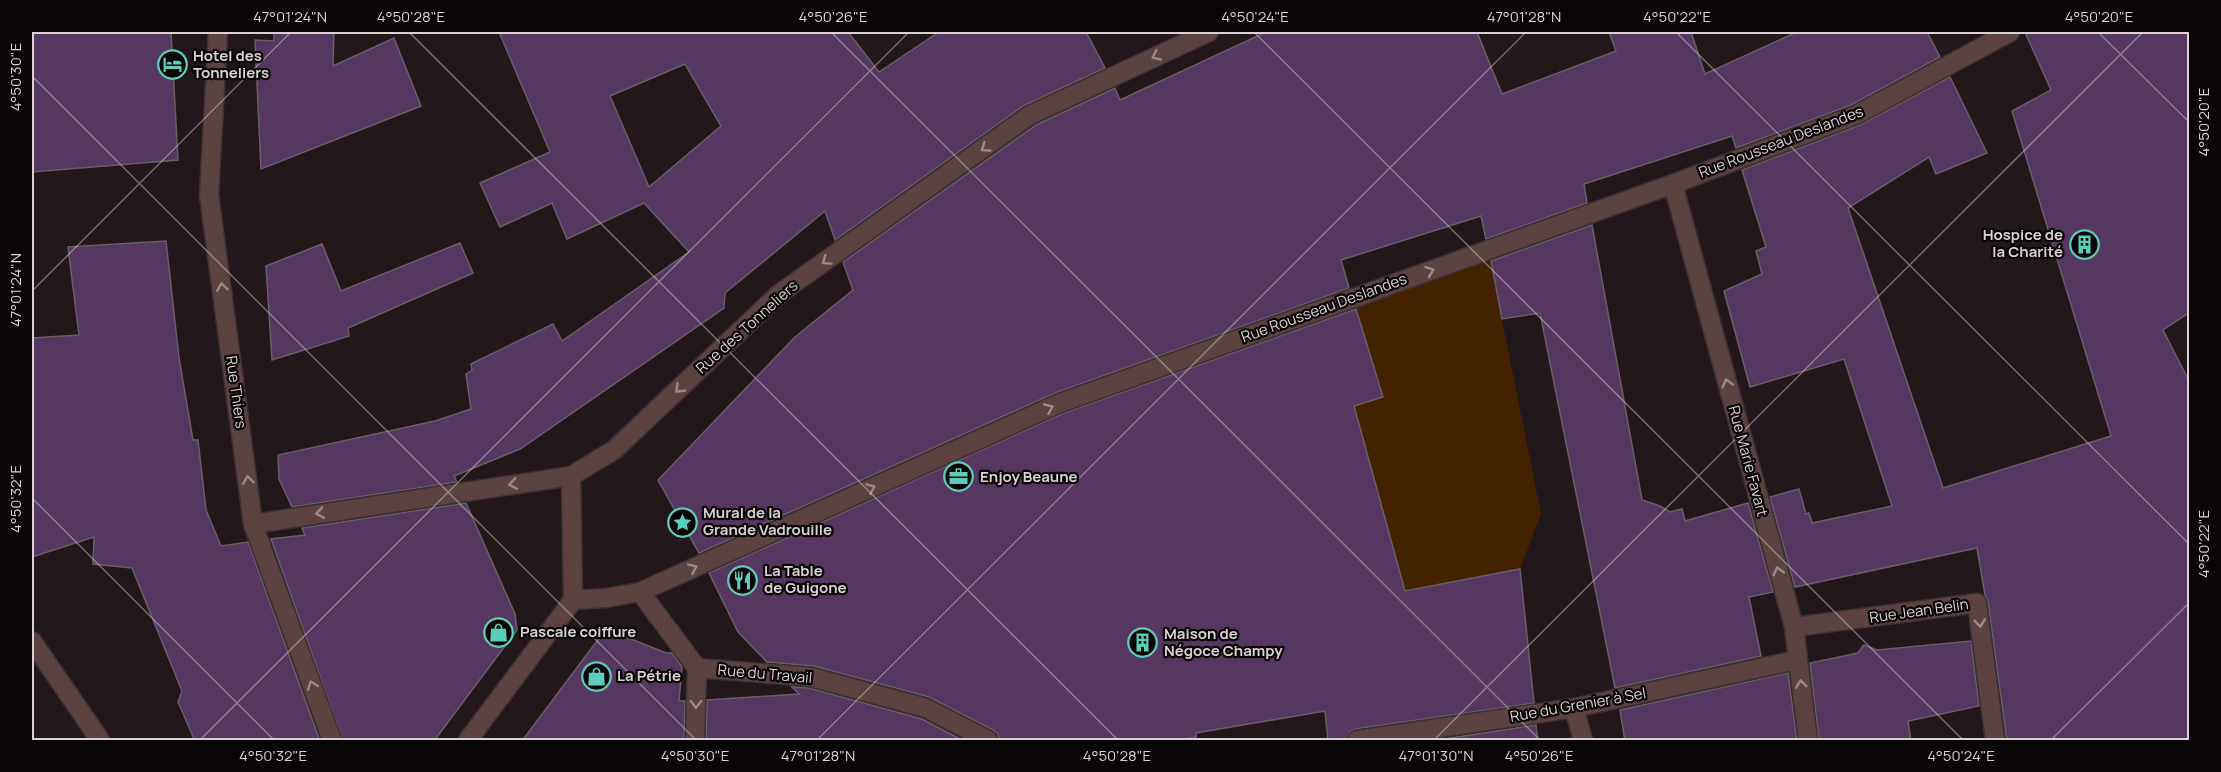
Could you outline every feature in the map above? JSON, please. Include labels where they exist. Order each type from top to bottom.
[{"type":"street","name":"Rue Thiers","points":[[218,32],[209,195],[253,524],[332,741]]},
{"type":"street","name":"Rue des Tonneliers","points":[[253,524],[571,476],[614,450],[779,294],[1030,115],[1209,32]]},
{"type":"street","name":"Rue Rousseau Deslandes","points":[[573,600],[606,598],[640,592],[1060,403],[1673,184],[1856,115],[2010,32]]},
{"type":"street","name":"Rue Marie Favart","points":[[1673,184],[1794,627],[1808,741]]},
{"type":"street","points":[[468,741],[573,600],[571,476]]},
{"type":"street","name":"Rue du Travail","points":[[640,592],[697,668],[811,677],[926,708],[988,741]]},
{"type":"street","name":"Rue Jean Belin","points":[[1794,627],[1977,603],[1995,741]]},
{"type":"street","points":[[32,641],[100,741]]},
{"type":"street","name":"Rue du Grenier à Sel","points":[[1357,741],[1574,708],[1797,660]]},
{"type":"street","points":[[695,741],[697,668]]},
{"type":"street","points":[[1574,708],[1583,741]]},
{"type":"shaded area","points":[[1490,260],[1541,514],[1520,569],[1405,591],[1354,406],[1383,397],[1355,305]]},
{"type":"building","points":[[32,32],[171,32],[178,160],[32,172]]},
{"type":"building","points":[[274,32],[334,32],[333,66],[394,38],[421,106],[261,169],[255,40],[274,41]]},
{"type":"building","points":[[499,32],[848,32],[879,72],[939,32],[1086,32],[1105,68],[1023,106],[835,240],[825,211],[725,293],[724,308],[520,449],[454,476],[457,482],[292,507],[279,479],[278,455],[435,421],[471,409],[466,374],[472,370],[471,364],[553,324],[562,341],[689,252],[644,203],[567,239],[552,203],[500,227],[480,183],[550,152]],"holes":[[[685,64],[721,126],[649,187],[610,96]]]},
{"type":"building","points":[[1266,32],[1477,32],[1502,94],[1616,51],[1609,32],[1691,32],[1705,74],[1797,32],[1927,32],[1940,57],[1851,105],[1736,148],[1732,136],[1584,184],[1587,203],[1486,239],[1481,216],[1341,260],[1349,288],[1055,393],[699,553],[658,480],[795,337],[853,290],[843,262],[1036,125],[1115,88],[1120,100]]},
{"type":"building","points":[[2025,32],[2190,32],[2190,312],[2163,330],[2190,383],[2190,741],[2007,741],[1988,602],[1977,548],[1795,587],[1770,497],[1799,489],[1806,514],[1809,513],[1812,523],[1892,506],[1844,359],[1750,387],[1724,291],[1762,274],[1756,251],[1766,247],[1742,170],[1860,125],[1950,77],[1987,153],[1936,174],[1929,157],[1848,208],[1943,488],[2111,436],[2012,111],[2051,90]]},
{"type":"building","points":[[1592,225],[1642,500],[1670,512],[1682,509],[1685,521],[1748,503],[1773,592],[1749,597],[1761,656],[1615,688],[1540,313],[1502,319],[1491,261]]},
{"type":"building","points":[[166,241],[179,358],[193,440],[198,440],[206,510],[221,546],[248,542],[320,741],[195,741],[178,702],[182,691],[132,568],[93,564],[94,537],[32,557],[32,338],[79,335],[68,247]]},
{"type":"building","points":[[460,243],[473,273],[348,328],[349,336],[272,360],[266,266],[322,244],[341,291]]},
{"type":"building","points":[[1356,309],[1383,397],[1354,406],[1405,591],[1520,569],[1534,703],[1355,729],[1350,732],[1346,741],[1328,741],[1325,711],[1196,733],[1196,737],[1174,741],[999,741],[998,734],[993,730],[929,697],[814,666],[767,662],[738,632],[709,573],[1064,413]]},
{"type":"building","points":[[466,503],[515,614],[517,630],[434,741],[343,741],[271,539],[305,535],[302,528]]},
{"type":"building","points":[[606,629],[666,653],[672,653],[682,667],[679,701],[685,701],[684,741],[522,741]]},
{"type":"building","points":[[1971,641],[1979,706],[1908,721],[1911,741],[1819,741],[1810,663],[1858,653],[1864,645],[1877,650]]},
{"type":"building","points":[[1788,673],[1797,741],[1625,741],[1620,710]]},
{"type":"building","points":[[792,687],[809,688],[922,719],[964,741],[706,741],[707,700],[799,694]]},
{"type":"building","points":[[1536,725],[1538,741],[1431,741]]},
{"type":"place","name":"Hotel des Tonneliers","points":[[172,65]]},
{"type":"place","name":"Hospice de la Charité","points":[[2084,244]]},
{"type":"place","name":"Enjoy Beaune","points":[[959,477]]},
{"type":"place","name":"Mural de la Grande Vadrouille","points":[[682,522]]},
{"type":"place","name":"La Table de Guigone","points":[[743,580]]},
{"type":"place","name":"Pascale coiffure","points":[[499,632]]},
{"type":"place","name":"Maison de Négoce Champy","points":[[1143,643]]},
{"type":"place","name":"La Pétrie","points":[[596,676]]}]
